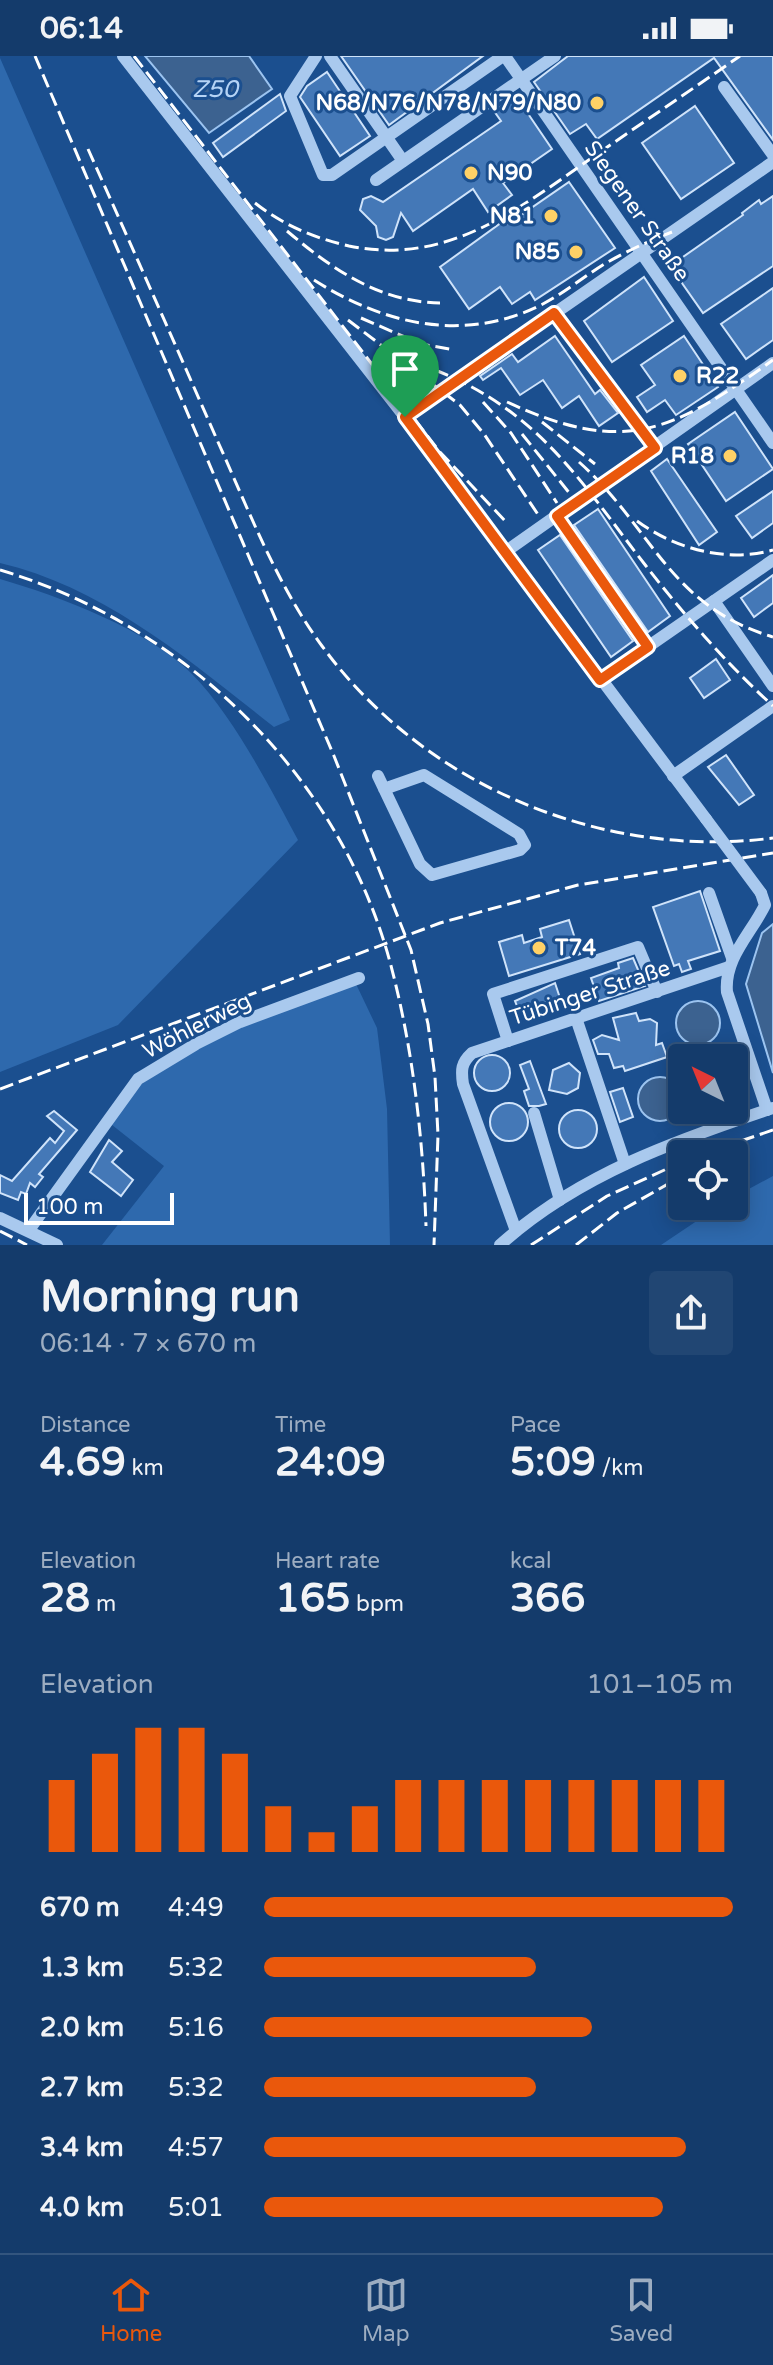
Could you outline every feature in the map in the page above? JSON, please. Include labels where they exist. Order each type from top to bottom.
[{"type":"street","points":[[123,56],[405,417],[766,902],[731,963],[727,992],[770,1109],[674,1142],[625,1164],[560,1200],[500,1245]]},
{"type":"street","points":[[316,56],[290,96],[323,175],[332,175],[504,56]]},
{"type":"street","points":[[330,56],[403,161]]},
{"type":"street","name":"Siegener Straße","points":[[504,56],[773,443]]},
{"type":"street","points":[[376,180],[555,56]]},
{"type":"street","points":[[724,87],[773,155]]},
{"type":"street","points":[[405,417],[773,162]]},
{"type":"street","points":[[554,313],[655,448]]},
{"type":"street","points":[[505,552],[773,363]]},
{"type":"street","points":[[557,516],[648,647]]},
{"type":"street","points":[[600,680],[773,560]]},
{"type":"street","points":[[714,601],[773,686]]},
{"type":"street","points":[[673,776],[773,706]]},
{"type":"street","points":[[378,776],[384,789],[420,864],[432,875],[520,850],[524,840],[424,775],[384,789]]},
{"type":"street","points":[[709,893],[731,963]]},
{"type":"street","points":[[508,1041],[493,994],[518,985],[638,947],[657,992]]},
{"type":"street","name":"Tübinger Straße","points":[[516,1231],[506,1214],[463,1084],[461,1069],[465,1059],[472,1053],[657,992],[731,963]]},
{"type":"street","name":"Wöhlerweg","points":[[29,1230],[138,1079],[240,1022],[359,978]]},
{"type":"street","points":[[576,1018],[625,1164]]},
{"type":"street","points":[[534,1113],[560,1200]]},
{"type":"street","points":[[0,1218],[57,1245]]},
{"type":"shaded area","points":[[0,58],[290,720],[274,727],[179,653],[111,609],[76,590],[0,563]]},
{"type":"shaded area","points":[[0,579],[102,616],[174,658],[192,674],[222,711],[298,840],[118,1025],[0,1072]]},
{"type":"shaded area","points":[[356,984],[377,1028],[387,1109],[390,1245],[102,1245],[164,1166],[107,1121],[131,1094],[158,1071],[220,1036]]},
{"type":"shaded area","points":[[773,1176],[773,1245],[661,1245],[698,1220],[748,1220],[748,1189]]},
{"type":"water","name":"Z50","points":[[145,56],[249,56],[272,89],[209,133]]},
{"type":"water","points":[[773,924],[773,1073],[746,984],[762,933]]},
{"type":"water","points":[[689,1002],[707,1002],[719,1014],[719,1032],[707,1044],[689,1044],[677,1032],[677,1014]]},
{"type":"water","points":[[660,1077],[668,1078],[668,1120],[660,1121],[644,1115],[638,1099],[644,1083]]},
{"type":"building","points":[[341,56],[483,56],[389,125]]},
{"type":"building","name":"N68/N76/N78/N79/N80","points":[[568,56],[773,56],[773,140],[714,58],[597,139],[586,124],[570,134],[534,82]]},
{"type":"building","points":[[327,72],[370,136],[340,156],[300,97],[307,86]]},
{"type":"building","points":[[280,94],[286,111],[223,157],[213,143]]},
{"type":"building","name":"N90","points":[[516,96],[552,149],[503,183],[512,195],[488,212],[473,189],[413,231],[401,213],[393,237],[386,240],[378,237],[376,226],[360,210],[363,199],[371,196],[383,202],[501,121],[494,111]]},
{"type":"building","points":[[695,106],[734,163],[681,199],[642,143]]},
{"type":"building","points":[[569,182],[615,248],[535,300],[530,292],[512,304],[500,287],[469,309],[440,267],[505,220],[508,224]]},
{"type":"building","points":[[773,196],[773,266],[703,313],[670,266],[743,215],[759,200],[761,204]]},
{"type":"building","points":[[644,277],[673,321],[612,362],[584,321]]},
{"type":"building","points":[[773,288],[773,340],[746,359],[721,324]]},
{"type":"building","points":[[555,336],[595,394],[600,390],[618,413],[599,426],[579,396],[562,408],[543,380],[520,395],[501,368],[483,380],[480,376],[512,354],[518,362]]},
{"type":"building","name":"R22","points":[[684,336],[718,387],[676,415],[665,400],[647,412],[637,397],[655,385],[641,365]]},
{"type":"building","name":"R18","points":[[735,412],[773,469],[726,501],[688,444]]},
{"type":"building","points":[[667,459],[717,532],[699,545],[651,471]]},
{"type":"building","points":[[773,491],[773,523],[752,538],[736,516]]},
{"type":"building","points":[[598,509],[670,616],[648,632],[574,525]]},
{"type":"building","points":[[560,535],[633,641],[611,657],[538,550]]},
{"type":"building","points":[[773,575],[773,603],[754,617],[741,598]]},
{"type":"building","points":[[716,659],[730,680],[704,698],[690,678]]},
{"type":"building","points":[[726,755],[754,795],[739,805],[708,767]]},
{"type":"building","points":[[700,891],[720,951],[688,961],[691,969],[682,972],[679,964],[674,966],[653,907]]},
{"type":"building","name":"T74","points":[[569,920],[580,954],[509,976],[499,942],[522,935],[524,943],[542,937],[540,929]]},
{"type":"building","points":[[633,958],[645,986],[599,1001],[591,978],[619,968],[618,963]]},
{"type":"building","points":[[555,983],[560,998],[519,1011],[515,1001]]},
{"type":"building","points":[[636,1013],[639,1021],[650,1019],[657,1023],[656,1045],[662,1043],[667,1057],[625,1071],[623,1066],[614,1068],[609,1054],[598,1054],[593,1040],[602,1035],[619,1040],[613,1018]]},
{"type":"building","points":[[492,1055],[505,1060],[510,1073],[505,1086],[492,1091],[479,1086],[474,1073],[479,1060]]},
{"type":"building","points":[[530,1061],[546,1104],[539,1106],[529,1106],[524,1091],[529,1089],[520,1065]]},
{"type":"building","points":[[569,1063],[580,1073],[578,1088],[567,1094],[549,1090],[553,1070]]},
{"type":"building","points":[[623,1088],[633,1117],[620,1122],[610,1092]]},
{"type":"building","points":[[509,1103],[522,1109],[528,1122],[522,1135],[509,1141],[496,1135],[490,1122],[496,1109]]},
{"type":"building","points":[[578,1110],[591,1116],[597,1129],[591,1142],[578,1148],[565,1142],[559,1129],[565,1116]]},
{"type":"building","points":[[54,1111],[77,1130],[39,1174],[43,1177],[35,1187],[30,1183],[26,1194],[21,1192],[18,1200],[0,1193],[0,1175],[12,1181],[50,1138],[55,1143],[64,1131],[47,1116]]},
{"type":"building","points":[[109,1140],[122,1151],[112,1162],[133,1180],[121,1196],[90,1172]]},
{"type":"railway","points":[[35,56],[334,756],[411,950],[428,1024],[435,1077],[438,1135],[434,1245]]},
{"type":"railway","points":[[134,56],[439,451],[508,524]]},
{"type":"railway","points":[[255,203],[299,230],[349,246],[385,250],[418,248],[449,241],[479,229],[537,196],[740,56]]},
{"type":"railway","points":[[88,149],[277,573],[322,646],[364,695],[412,738],[465,774],[522,803],[582,824],[645,837],[709,842],[773,838]]},
{"type":"railway","points":[[287,231],[339,270],[377,290],[397,297],[440,303]]},
{"type":"railway","points":[[314,280],[367,308],[395,317],[452,326],[481,324],[539,306],[614,259],[672,232]]},
{"type":"railway","points":[[361,318],[421,344],[455,350]]},
{"type":"railway","points":[[348,320],[460,405],[484,434],[539,516]]},
{"type":"railway","points":[[507,402],[548,419],[585,429],[617,432],[647,428],[676,419],[706,404],[773,360]]},
{"type":"railway","points":[[435,370],[503,406],[555,452],[691,621],[773,706]]},
{"type":"railway","points":[[483,402],[511,433],[557,503]]},
{"type":"railway","points":[[542,422],[595,464]]},
{"type":"railway","points":[[522,434],[571,495]]},
{"type":"railway","points":[[579,462],[604,487],[685,585],[709,606],[738,623],[773,637]]},
{"type":"railway","points":[[637,521],[668,539],[702,551],[738,555],[773,550]]},
{"type":"railway","points":[[0,570],[67,595],[131,628],[191,669],[245,716],[293,770],[333,829],[366,893],[398,994],[416,1093],[426,1226]]},
{"type":"railway","points":[[0,1089],[440,923],[578,885],[773,853]]},
{"type":"railway","points":[[744,1140],[773,1130]]},
{"type":"railway","points":[[531,1245],[607,1196],[668,1168]]},
{"type":"railway","points":[[576,1245],[617,1213],[668,1184]]},
{"type":"railway","points":[[0,1231],[27,1245]]},
{"type":"place","name":"N68/N76/N78/N79/N80","points":[[597,103]]},
{"type":"place","name":"N90","points":[[471,173]]},
{"type":"place","name":"N81","points":[[551,216]]},
{"type":"place","name":"N85","points":[[576,252]]},
{"type":"place","name":"R22","points":[[680,376]]},
{"type":"place","name":"R18","points":[[730,456]]},
{"type":"place","name":"T74","points":[[539,948]]},
{"type":"route","points":[[554,313],[655,448],[557,516],[648,647],[600,680],[405,417],[554,313]]}]
